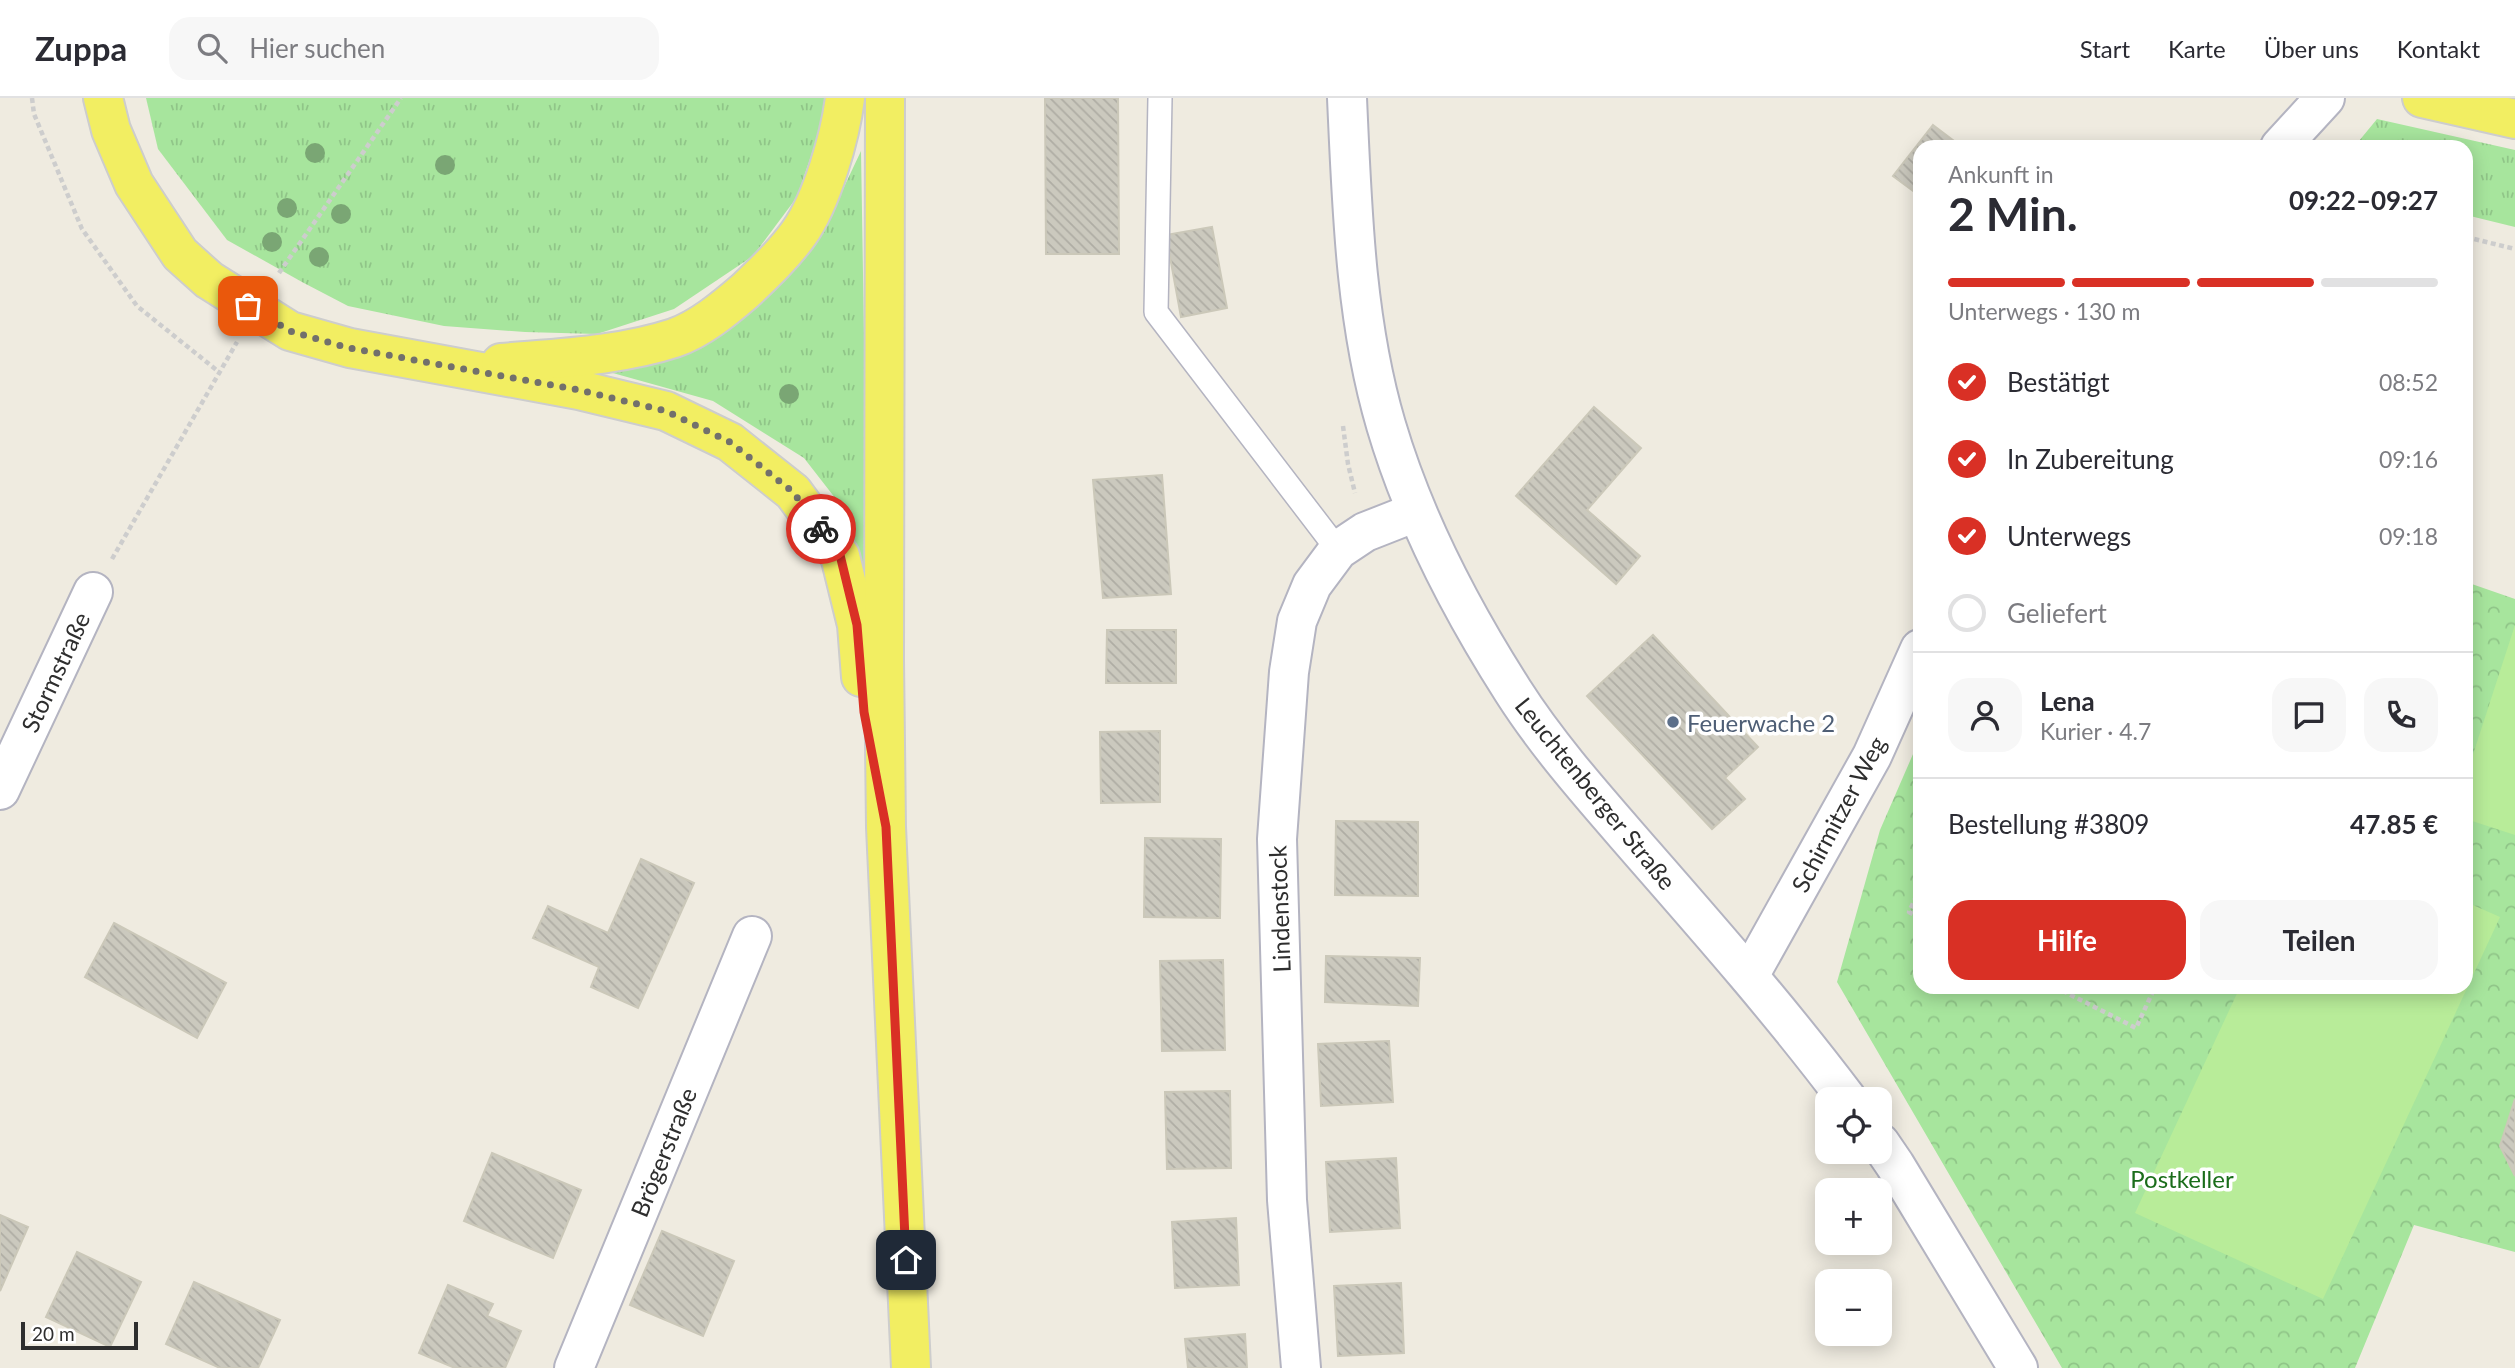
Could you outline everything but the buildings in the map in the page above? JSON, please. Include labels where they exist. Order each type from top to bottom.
[{"type":"main road","points":[[103,98],[111,130],[134,184],[180,254],[209,281],[290,331],[349,348],[579,390],[666,411],[730,442],[793,492],[840,555],[857,625],[864,712],[886,827]]},
{"type":"main road","points":[[450,367],[629,351],[677,337],[723,311],[766,271],[800,232],[825,180],[845,98]]},
{"type":"main road","points":[[885,98],[886,827],[911,1368]]},
{"type":"main road","points":[[2422,98],[2515,120]]},
{"type":"street","name":"Leuchtenberger Straße","points":[[1347,98],[1352,209],[1366,339],[1386,424],[1416,512],[1452,589],[1514,693],[1582,784],[1749,976],[1837,1087]]},
{"type":"street","name":"Leuchtenberger Straße","points":[[1352,209],[1367,98]]},
{"type":"street","points":[[2287,140],[2325,98]]},
{"type":"street","name":"Lindenstock","points":[[1301,1368],[1287,1200],[1277,839],[1289,673],[1297,621],[1312,585],[1338,550],[1365,532],[1416,512]]},
{"type":"street","name":"Stormstraße","points":[[0,790],[93,592]]},
{"type":"street","name":"Schirmitzer Weg","points":[[1749,976],[1872,756],[1913,665]]},
{"type":"street","name":"Brögerstraße","points":[[574,1368],[752,936]]},
{"type":"street","points":[[1892,1161],[2018,1368]]},
{"type":"lane","points":[[1160,98],[1156,312],[1338,550]]},
{"type":"path","points":[[32,98],[34,114],[82,229],[137,306],[219,372]]},
{"type":"path","points":[[279,273],[401,98]]},
{"type":"path","points":[[2473,239],[2515,249]]},
{"type":"path","points":[[93,592],[239,338]]},
{"type":"path","points":[[2069,994],[2136,1028],[2152,994]]},
{"type":"green space","points":[[146,98],[827,98],[824,118],[797,197],[753,256],[674,309],[597,334],[444,326],[348,306],[302,282],[227,240],[158,149]]},
{"type":"green space","points":[[2377,119],[2470,140],[2360,140]]},
{"type":"green space","points":[[2473,141],[2515,150],[2515,227],[2473,217]]},
{"type":"green space","points":[[861,151],[868,578],[839,503],[804,458],[713,401],[602,370],[827,223]]},
{"type":"green space","name":"Postkeller","points":[[2473,584],[2515,599],[2515,1252],[2414,1225],[2355,1368],[2062,1368],[1837,982],[1880,830],[1913,754],[1913,994],[2473,994]]},
{"type":"green space","points":[[2515,625],[2515,835],[2473,821],[2473,754]]},
{"type":"green space","points":[[2473,905],[2500,917],[2473,975]]},
{"type":"green space","points":[[2237,994],[2464,994],[2323,1299],[2135,1213]]},
{"type":"way so far","points":[[248,306],[290,331],[349,348],[579,390],[666,411],[730,442],[793,492],[821,529]]},
{"type":"place","name":"Feuerwache 2","points":[[1673,722]]},
{"type":"route","points":[[821,529],[840,555],[857,625],[864,712],[886,827],[906,1260]]}]
